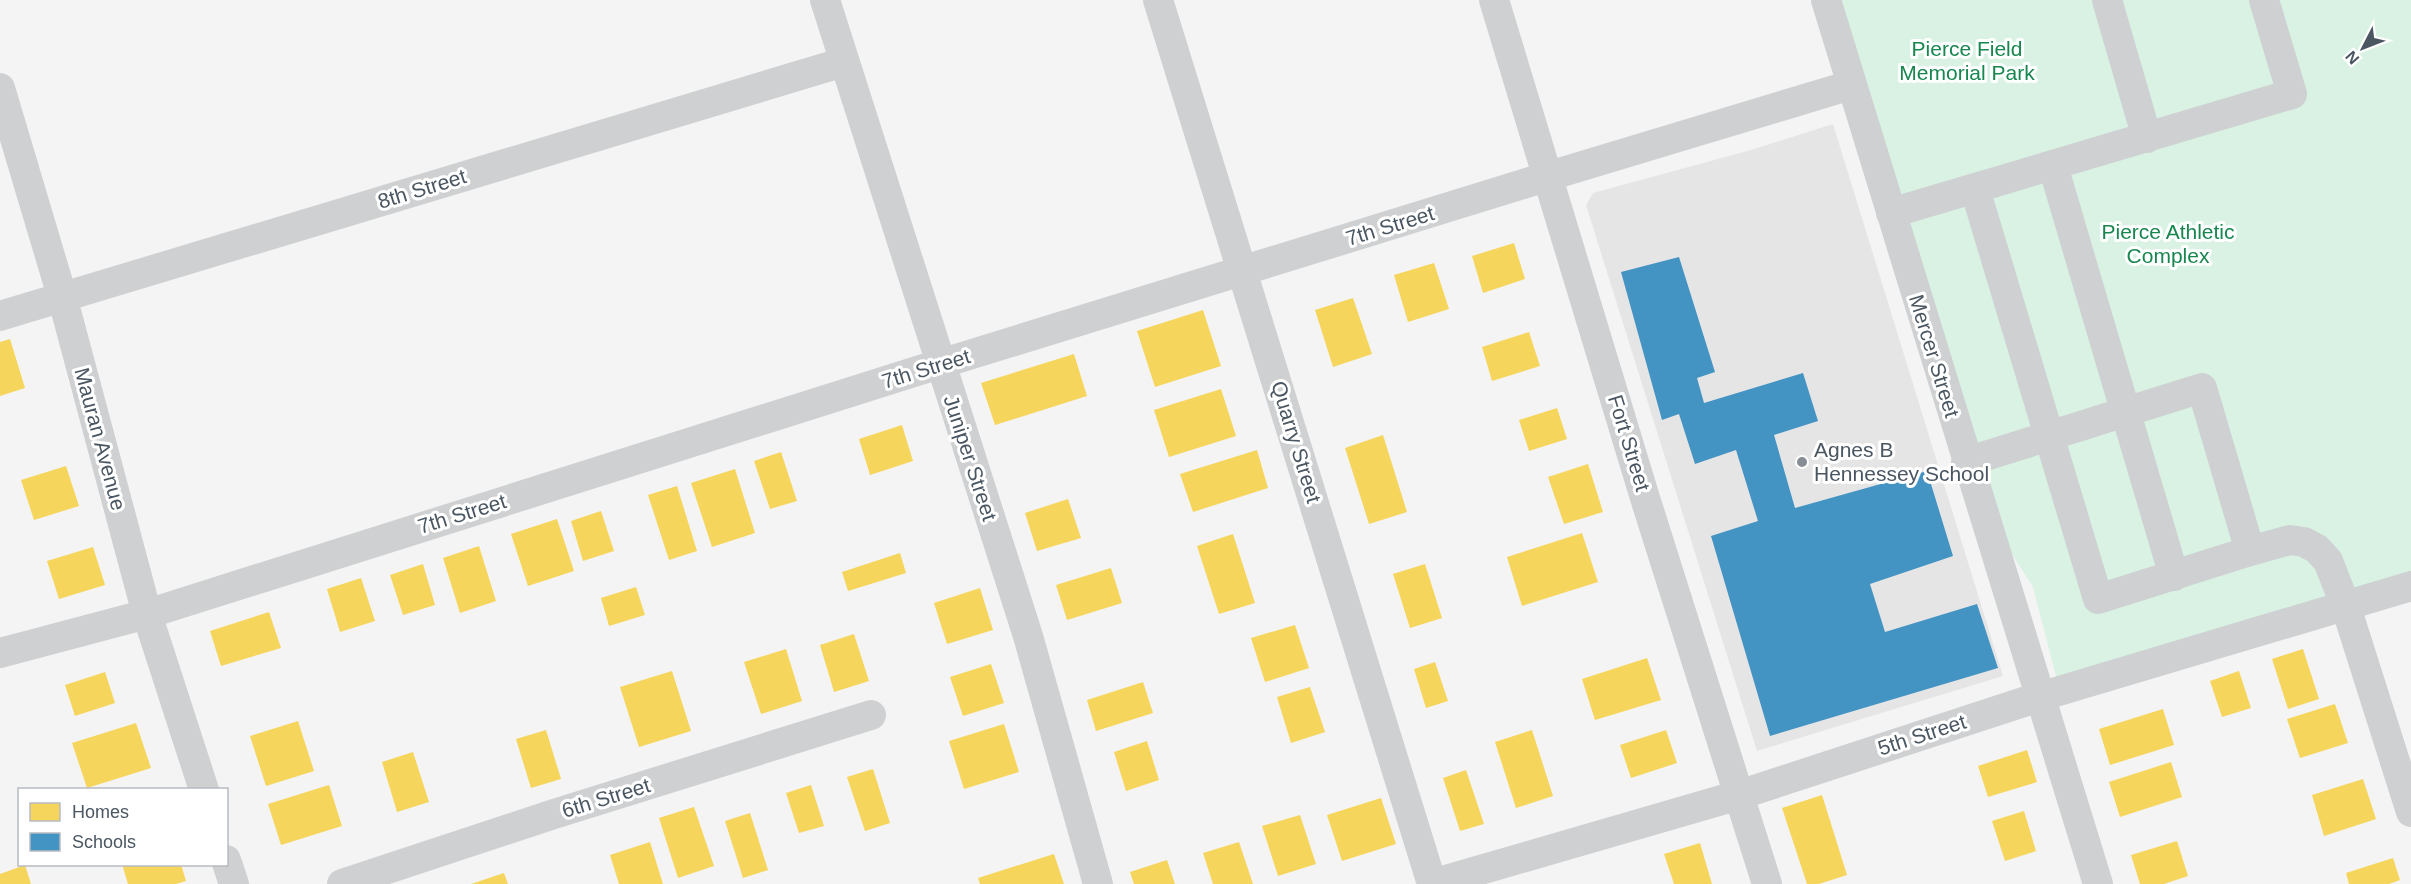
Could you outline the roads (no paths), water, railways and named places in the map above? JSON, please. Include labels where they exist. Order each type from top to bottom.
[{"type":"street","name":"Juniper Street","points":[[825,0],[1028,636],[1098,884]]},
{"type":"street","name":"Quarry Street","points":[[1158,0],[1432,884]]},
{"type":"street","name":"Fort Street","points":[[1494,0],[1645,498],[1767,884]]},
{"type":"street","name":"Mercer Street","points":[[1826,0],[1966,462],[2098,884]]},
{"type":"street","points":[[2107,0],[2147,138]]},
{"type":"street","points":[[1891,213],[2292,94],[2264,0]]},
{"type":"street","name":"8th Street","points":[[0,316],[843,62]]},
{"type":"street","name":"7th Street","points":[[0,653],[147,614],[940,365],[1851,85]]},
{"type":"street","name":"Mauran Avenue","points":[[0,88],[62,296],[147,614],[204,788]]},
{"type":"street","points":[[2053,166],[2174,576]]},
{"type":"street","points":[[1975,189],[2098,599],[2290,540],[2304,542],[2317,549],[2328,561],[2346,607],[2411,812]]},
{"type":"street","points":[[1966,462],[2202,388],[2250,551]]},
{"type":"street","name":"5th Street","points":[[1432,884],[1739,795],[2039,697],[2411,586]]},
{"type":"street","name":"6th Street","points":[[342,884],[554,814],[871,715]]},
{"type":"street","points":[[228,866],[234,884]]},
{"type":"place","name":"Agnes B Hennessey School","points":[[1802,462]]},
{"type":"park label","name":"Pierce Field Memorial Park","points":[[1967,61]]},
{"type":"park label","name":"Pierce Athletic Complex","points":[[2168,244]]}]
